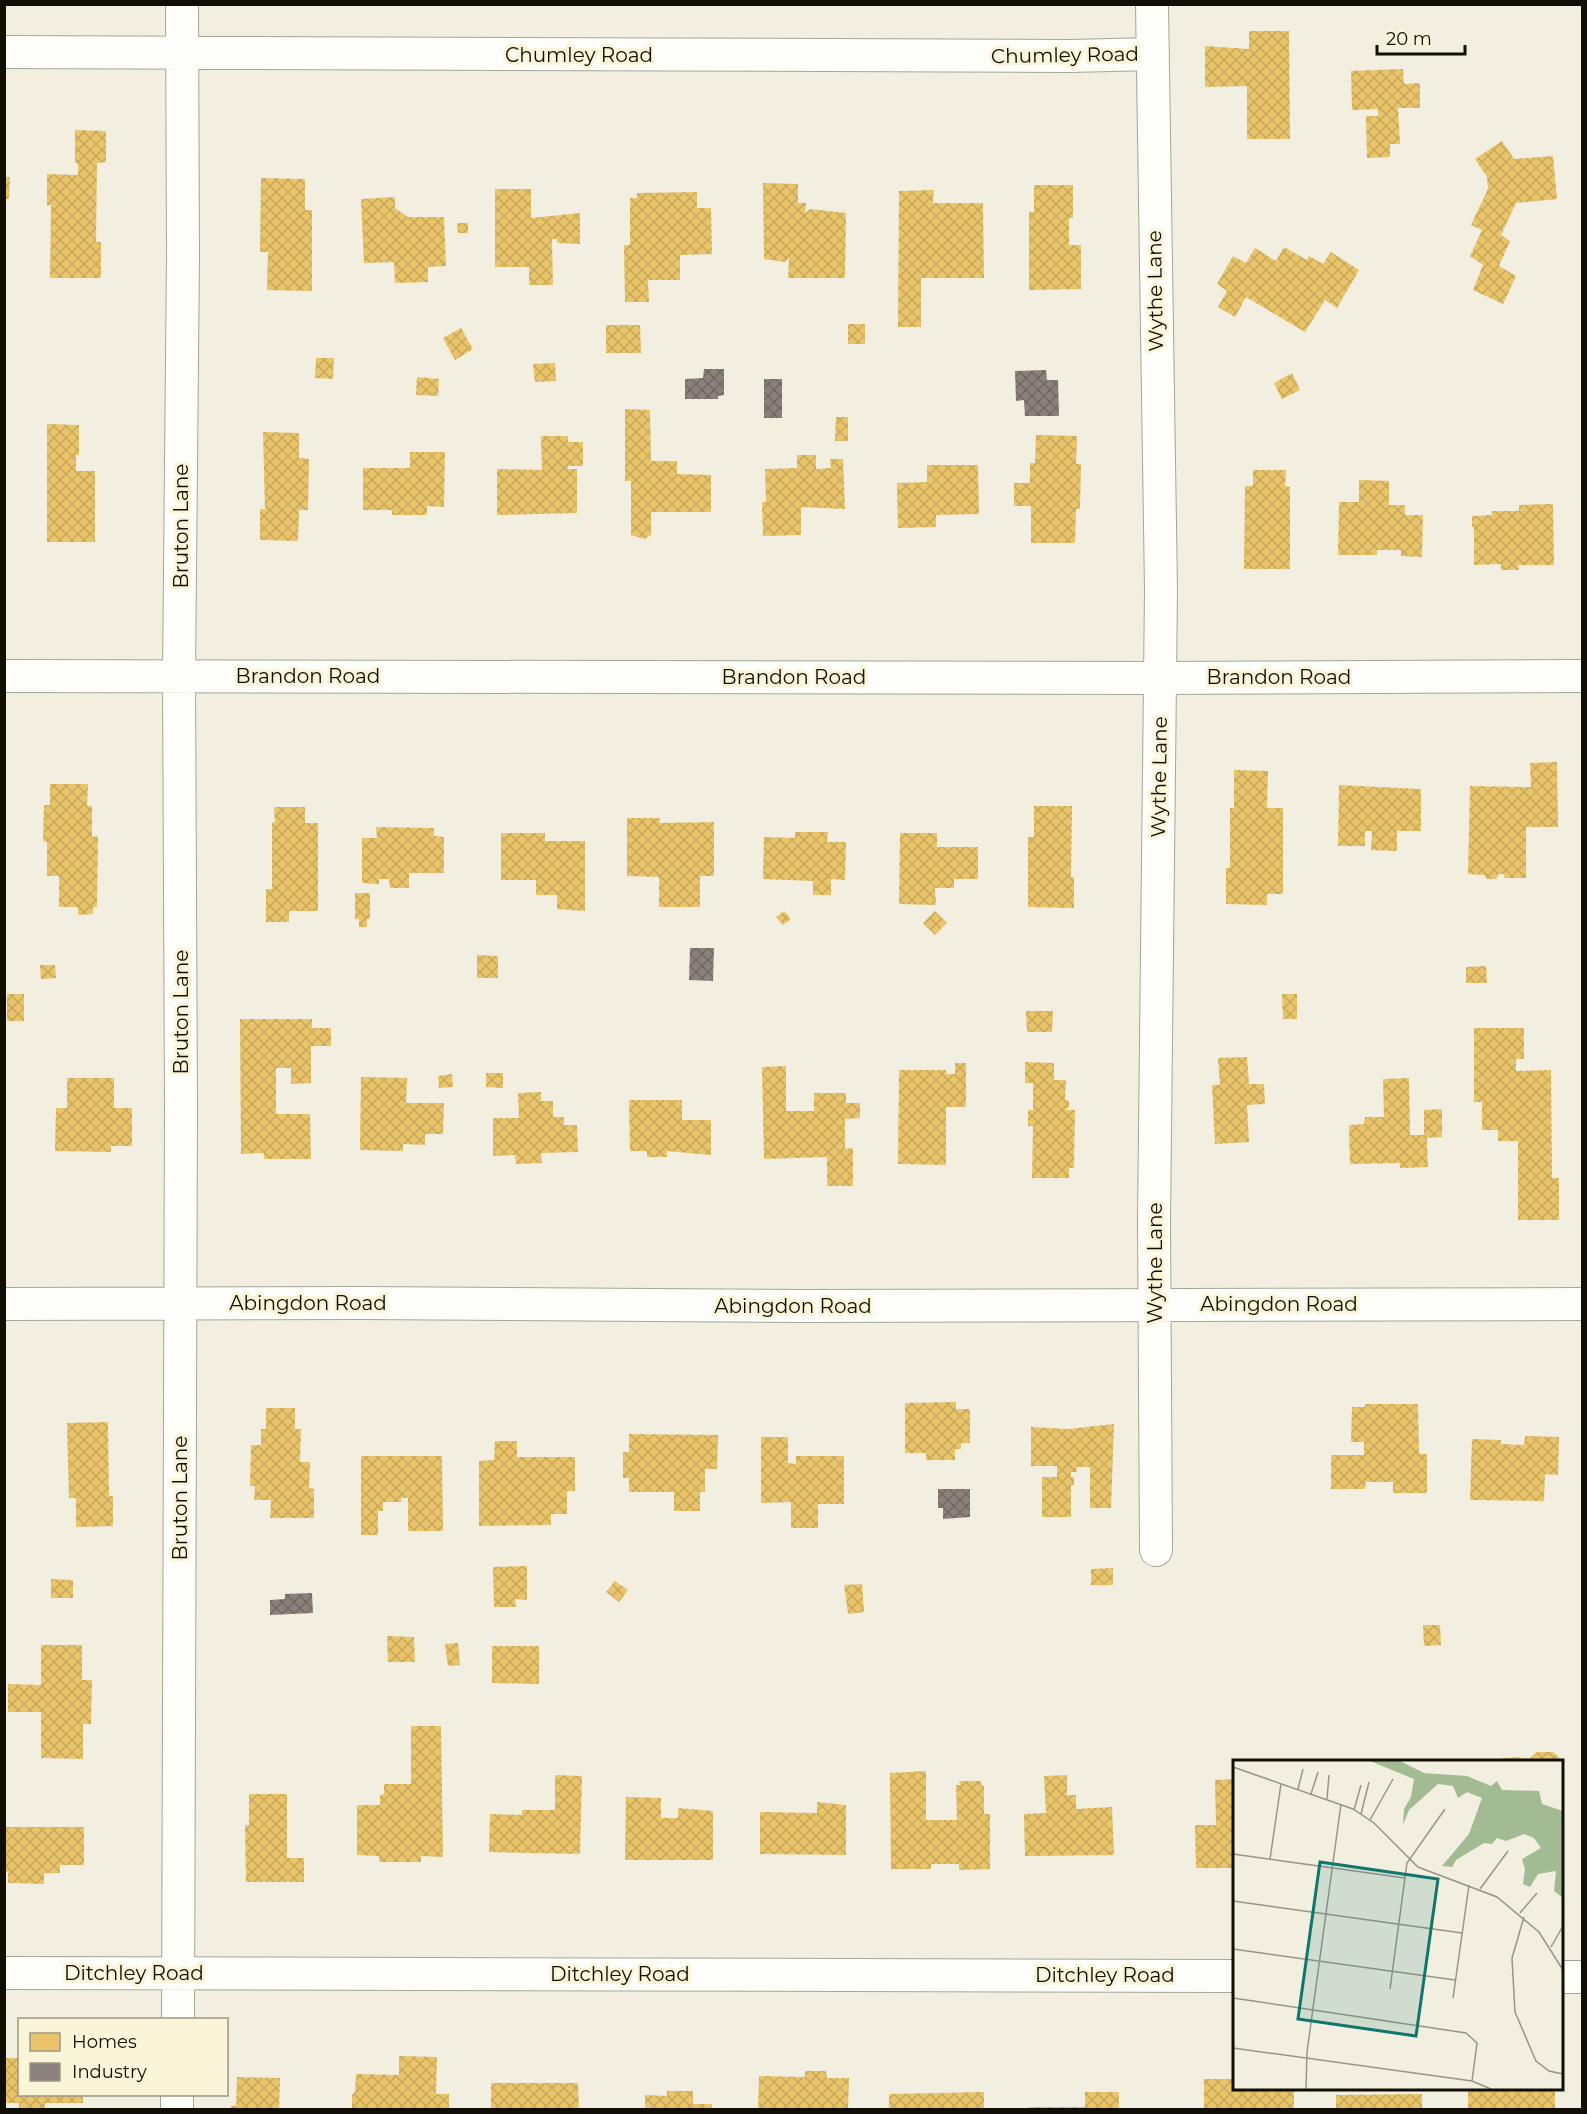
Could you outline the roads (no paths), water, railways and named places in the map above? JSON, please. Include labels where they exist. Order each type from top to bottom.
[{"type":"street","name":"Bruton Lane","points":[[178,2018],[182,4]]},
{"type":"street","name":"Wythe Lane","points":[[1152,4],[1161,590],[1154,1222],[1156,1550]]},
{"type":"street","name":"Chumley Road","points":[[4,52],[1070,56],[1153,54]]},
{"type":"street","name":"Brandon Road","points":[[4,676],[1160,678],[1582,676]]},
{"type":"street","name":"Abingdon Road","points":[[4,1304],[361,1303],[803,1306],[1582,1304]]},
{"type":"street","name":"Ditchley Road","points":[[4,1973],[1233,1976]]},
{"type":"street","points":[[1563,1977],[1582,1977]]}]
